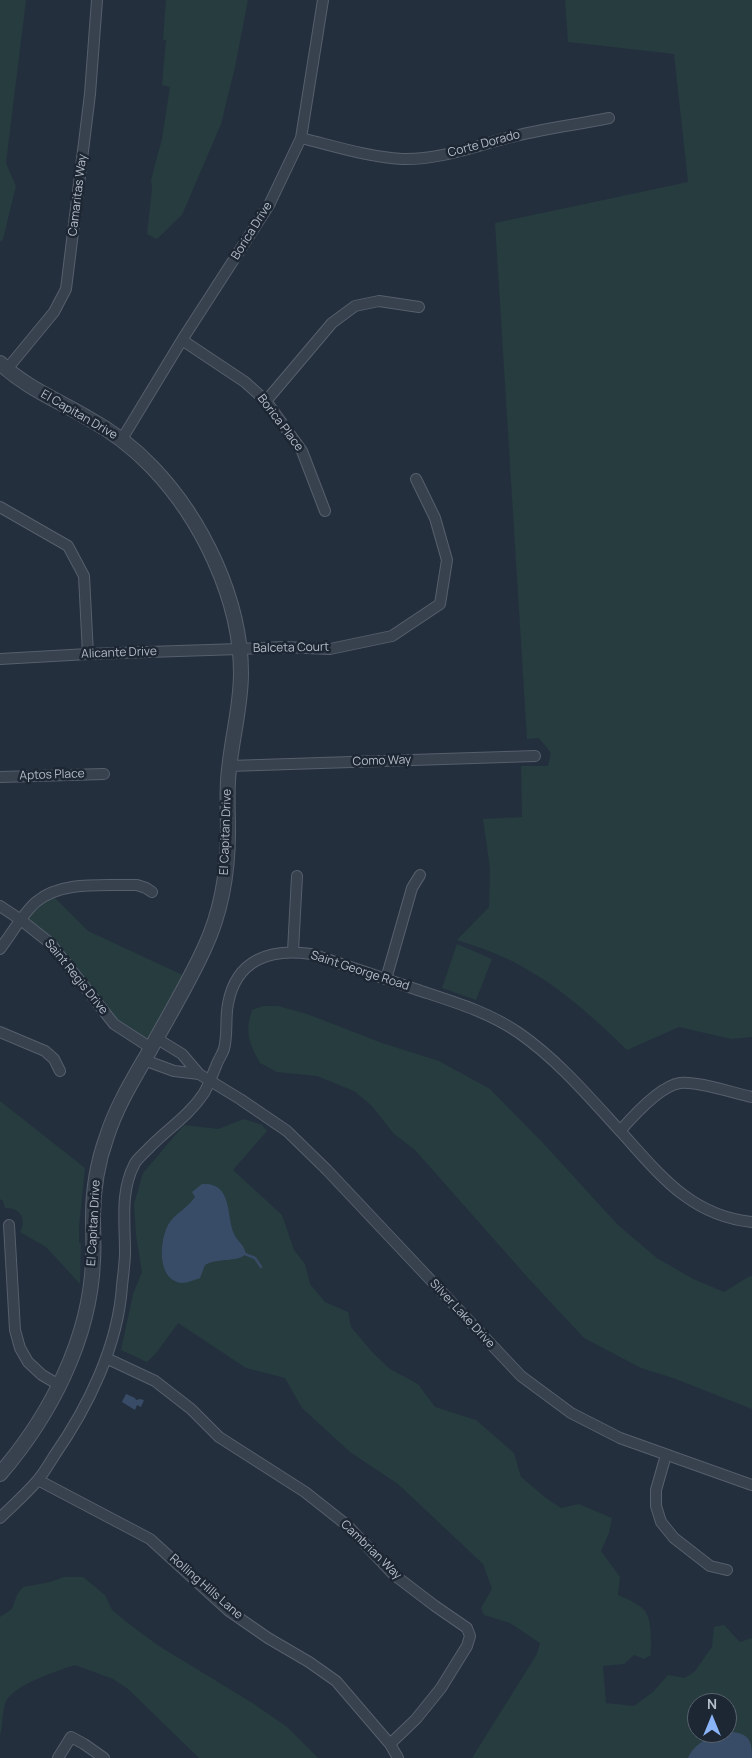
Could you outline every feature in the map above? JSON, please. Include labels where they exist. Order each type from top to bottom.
[{"type":"street","name":"Camaritas Way","points":[[3,366],[54,312],[66,289],[90,94],[97,0]]},
{"type":"street","name":"Borica Drive","points":[[122,439],[182,340],[269,205],[301,138],[323,0]]},
{"type":"street","name":"Corte Dorado","points":[[301,138],[368,154],[402,159],[420,159],[464,151],[524,134],[608,118]]},
{"type":"street","points":[[266,401],[332,323],[355,306],[379,301],[419,308]]},
{"type":"street","name":"Borica Place","points":[[182,340],[246,382],[266,401],[302,451],[325,511]]},
{"type":"street","name":"El Capitan Drive","points":[[0,1474],[38,1423],[59,1385],[81,1330],[90,1294],[93,1263],[94,1197],[100,1157],[113,1119],[205,948],[216,918],[226,870],[229,766],[239,706],[241,674],[235,623],[228,594],[215,561],[196,524],[175,494],[152,466],[122,439],[87,417],[41,393],[3,366]]},
{"type":"street","name":"Balceta Court","points":[[239,649],[330,649],[392,636],[440,604],[447,560],[435,518],[416,479]]},
{"type":"street","points":[[0,507],[68,546],[84,576],[88,654]]},
{"type":"street","name":"Alicante Drive","points":[[0,659],[239,649]]},
{"type":"street","name":"Como Way","points":[[229,766],[536,756]]},
{"type":"street","name":"Aptos Place","points":[[0,777],[104,774]]},
{"type":"street","points":[[386,979],[412,888],[420,875]]},
{"type":"street","points":[[293,951],[297,876]]},
{"type":"street","points":[[0,949],[34,903],[49,892],[68,887],[137,885],[152,892]]},
{"type":"street","name":"Saint Regis Drive","points":[[0,906],[22,920],[50,943],[114,1024],[150,1049]]},
{"type":"street","name":"Saint George Road","points":[[0,1518],[38,1480],[70,1432],[106,1358],[117,1320],[122,1290],[125,1253],[123,1204],[127,1185],[136,1162],[155,1141],[186,1115],[211,1081],[224,1049],[228,1001],[237,980],[255,960],[271,954],[293,951],[311,954],[464,1005],[494,1019],[519,1033],[555,1063],[661,1176],[683,1196],[721,1215],[752,1222]]},
{"type":"street","points":[[0,1032],[45,1051],[54,1059],[60,1071]]},
{"type":"street","points":[[150,1049],[174,1071],[200,1074]]},
{"type":"street","points":[[150,1049],[182,1054],[200,1074]]},
{"type":"street","name":"Silver Lake Drive","points":[[200,1074],[287,1131],[327,1170],[521,1376],[571,1413],[620,1438],[752,1485]]},
{"type":"street","points":[[620,1131],[660,1093],[680,1083],[701,1085],[752,1097]]},
{"type":"street","points":[[9,1225],[15,1330],[20,1348],[28,1362],[42,1375],[59,1385]]},
{"type":"street","name":"Cambrian Way","points":[[106,1358],[155,1381],[192,1409],[219,1437],[305,1492],[348,1526],[393,1574],[467,1628],[470,1636],[467,1646],[442,1688],[416,1719],[390,1744]]},
{"type":"street","points":[[666,1454],[656,1490],[656,1506],[661,1522],[674,1538],[710,1566],[726,1570]]},
{"type":"street","name":"Rolling Hills Lane","points":[[38,1480],[150,1539],[229,1611],[336,1681],[390,1744],[398,1758]]},
{"type":"street","points":[[58,1758],[70,1737],[104,1758]]},
{"type":"green space","points":[[0,0],[26,0],[6,163],[16,186],[3,239],[0,242]]},
{"type":"green space","points":[[166,0],[248,0],[235,67],[221,124],[182,215],[157,239],[147,234],[152,189],[151,180],[162,139],[170,87],[162,85],[166,40],[163,40]]},
{"type":"green space","points":[[565,0],[752,0],[752,1037],[731,1039],[679,1027],[627,1050],[580,1007],[542,978],[502,956],[457,940],[489,907],[490,868],[483,819],[522,817],[521,766],[548,766],[551,753],[539,738],[527,739],[495,223],[688,182],[674,54],[568,42]]},
{"type":"green space","points":[[49,892],[88,931],[189,978],[151,1048],[114,1024],[50,943],[22,920]]},
{"type":"green space","points":[[457,944],[492,959],[476,1000],[442,988]]},
{"type":"green space","points":[[263,1006],[278,1006],[307,1014],[382,1043],[439,1061],[490,1089],[543,1143],[618,1225],[657,1258],[693,1279],[724,1292],[752,1276],[752,1409],[673,1378],[641,1368],[584,1338],[415,1150],[394,1134],[372,1106],[354,1091],[317,1076],[277,1072],[260,1063],[249,1039],[248,1026],[252,1010]]},
{"type":"green space","points":[[0,1101],[85,1168],[79,1226],[79,1243],[81,1243],[80,1284],[46,1247],[20,1232],[23,1223],[21,1215],[15,1210],[5,1208],[3,1201],[0,1199]]},
{"type":"green space","points":[[244,1119],[262,1125],[267,1131],[233,1170],[282,1215],[294,1250],[305,1264],[310,1284],[325,1302],[348,1312],[351,1327],[373,1353],[390,1369],[418,1384],[435,1407],[476,1420],[514,1453],[521,1477],[546,1498],[561,1508],[579,1504],[612,1518],[609,1533],[601,1551],[620,1577],[618,1595],[639,1606],[647,1615],[651,1632],[651,1655],[644,1659],[634,1655],[624,1664],[603,1666],[606,1703],[634,1706],[653,1692],[668,1675],[685,1678],[695,1671],[712,1647],[714,1627],[724,1625],[740,1642],[752,1638],[752,1758],[472,1758],[537,1654],[540,1643],[510,1623],[484,1615],[481,1608],[492,1589],[483,1564],[398,1484],[350,1452],[302,1408],[285,1378],[246,1368],[178,1323],[157,1352],[147,1362],[121,1350],[133,1294],[142,1272],[136,1235],[134,1204],[143,1173],[184,1125],[218,1129]]},
{"type":"green space","points":[[64,1577],[83,1577],[105,1595],[112,1610],[133,1627],[159,1646],[254,1704],[287,1727],[318,1758],[199,1758],[128,1689],[113,1679],[75,1665],[25,1685],[9,1697],[4,1708],[0,1735],[0,1617],[12,1609],[17,1595],[23,1587],[50,1582]]},
{"type":"water","points":[[202,1184],[219,1188],[224,1194],[234,1234],[246,1254],[242,1257],[216,1261],[205,1265],[200,1278],[180,1283],[171,1278],[163,1265],[163,1239],[168,1225],[192,1201],[195,1197],[192,1192]]},
{"type":"water","points":[[126,1394],[136,1400],[144,1400],[141,1407],[137,1405],[135,1410],[122,1402]]},
{"type":"water","points":[[737,1733],[739,1733],[749,1740],[752,1758],[688,1758],[700,1743],[737,1743]]},
{"type":"waterway","points":[[245,1254],[255,1258],[261,1267]]}]
